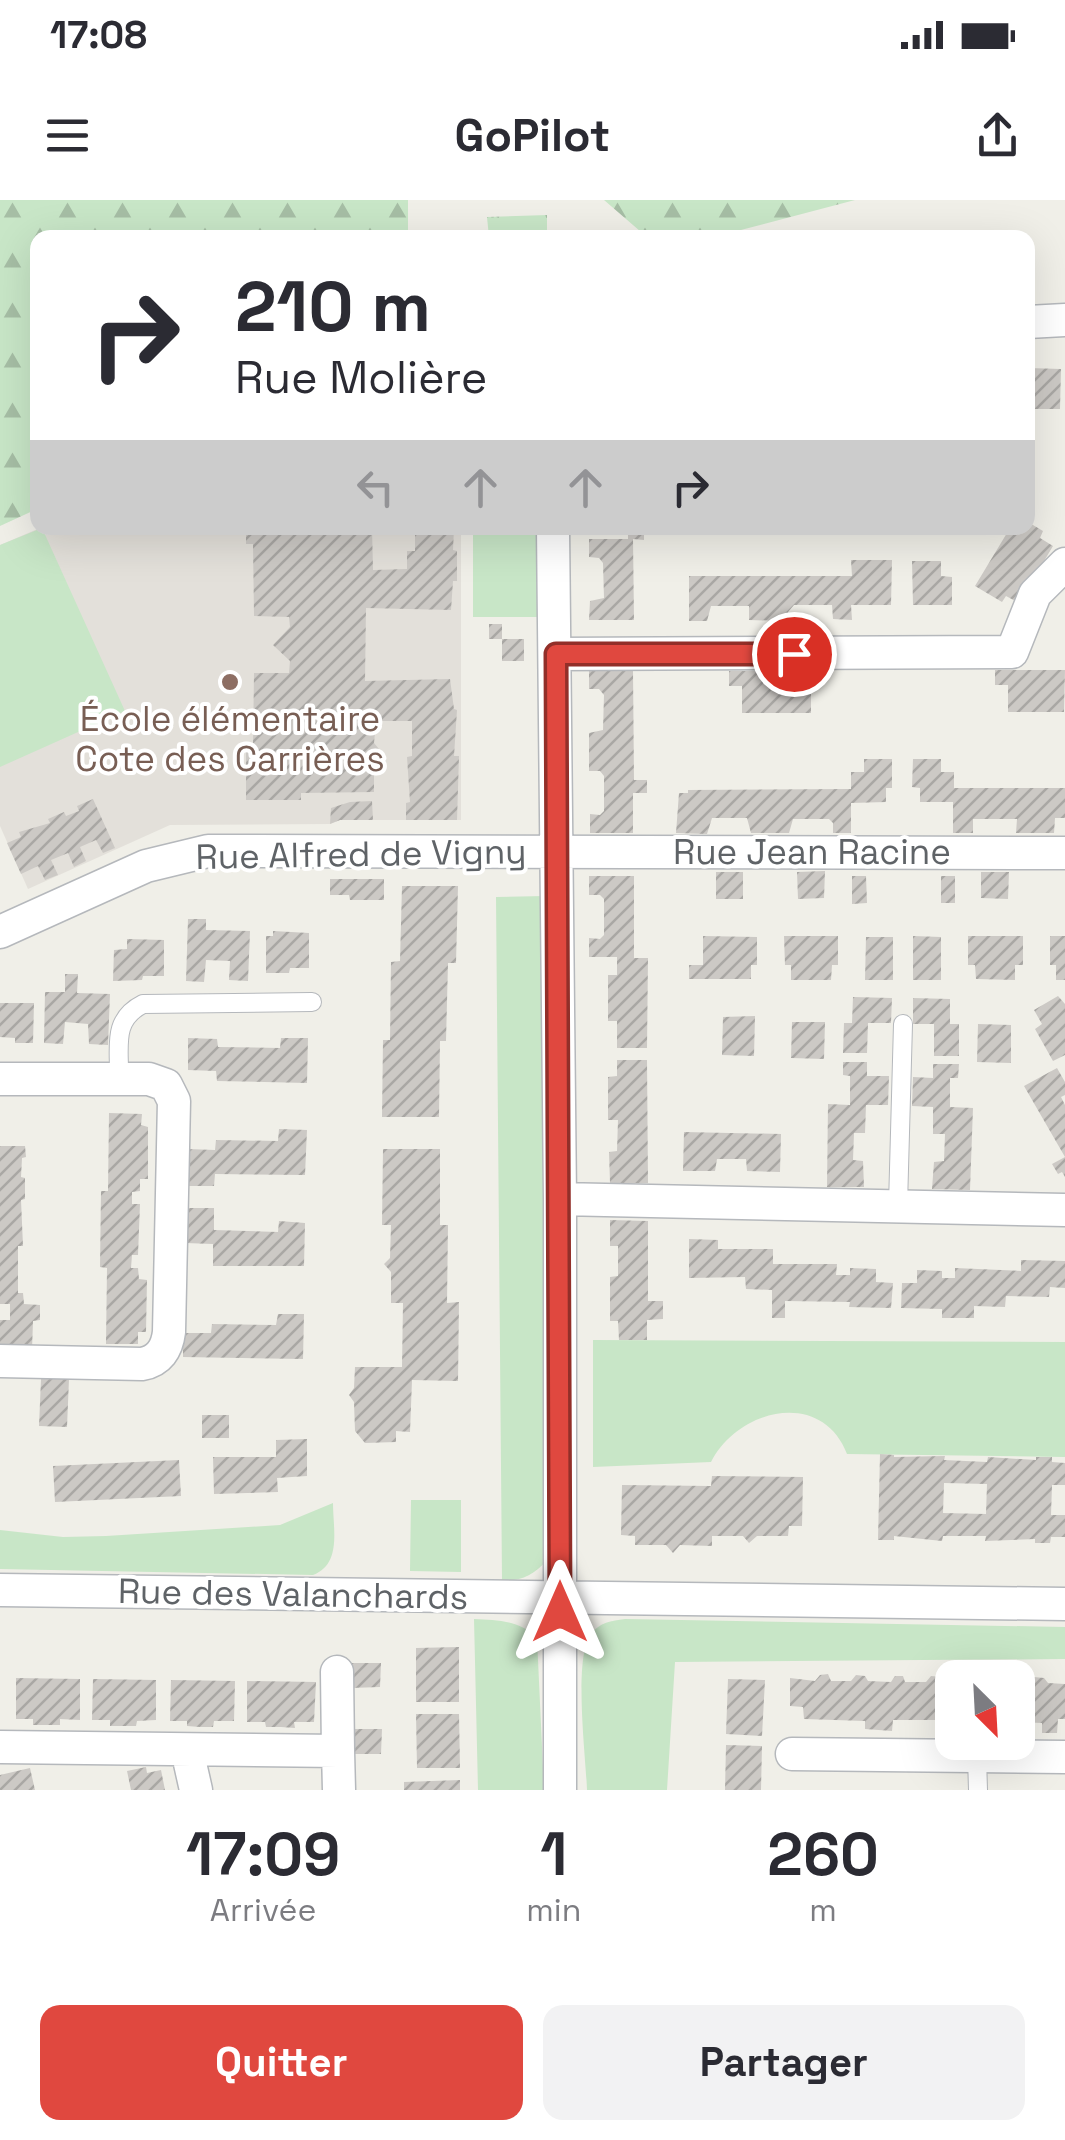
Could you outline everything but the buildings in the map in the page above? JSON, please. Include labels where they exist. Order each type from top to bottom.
[{"type":"street","points":[[1035,322],[1065,320]]},
{"type":"street","points":[[553,535],[560,1200],[560,1790]]},
{"type":"street","points":[[556,654],[1012,652],[1035,594],[1065,564]]},
{"type":"street","name":"Rue Jean Racine","points":[[558,852],[1065,853]]},
{"type":"street","name":"Rue Alfred de Vigny","points":[[0,932],[146,866],[196,853],[558,852]]},
{"type":"street","points":[[0,1079],[157,1080],[166,1084],[173,1096],[170,1332],[166,1348],[154,1360],[142,1364],[0,1361]]},
{"type":"street","points":[[560,1200],[1065,1210]]},
{"type":"street","name":"Rue des Valanchards","points":[[0,1590],[1065,1604]]},
{"type":"street","points":[[337,1672],[339,1790]]},
{"type":"street","points":[[0,1748],[338,1751]]},
{"type":"street","points":[[187,1750],[196,1790]]},
{"type":"street","points":[[792,1754],[935,1756]]},
{"type":"street","points":[[1035,1758],[1065,1758]]},
{"type":"lane","points":[[119,1080],[120,1026],[128,1012],[144,1004],[312,1002]]},
{"type":"lane","points":[[898,1205],[903,1024]]},
{"type":"lane","points":[[977,1760],[978,1790]]},
{"type":"shaded area","name":"École élémentaire Cote des Carrières","points":[[30,532],[461,535],[461,820],[170,825],[28,889],[0,826],[0,545]]},
{"type":"green space","points":[[0,200],[408,200],[408,230],[30,230],[30,512],[0,526]]},
{"type":"green space","points":[[604,200],[855,200],[741,230],[639,230]]},
{"type":"green space","points":[[547,215],[547,230],[488,230],[487,217]]},
{"type":"green space","points":[[30,533],[45,535],[125,711],[0,767],[0,545]]},
{"type":"green space","points":[[473,535],[544,535],[538,617],[473,617]]},
{"type":"green space","points":[[545,896],[546,1561],[526,1576],[502,1580],[496,897]]},
{"type":"green space","points":[[593,1340],[1065,1342],[1065,1457],[847,1454],[835,1433],[819,1420],[780,1413],[741,1429],[724,1443],[711,1462],[593,1467]]},
{"type":"green space","points":[[411,1500],[461,1500],[461,1572],[410,1571]]},
{"type":"green space","points":[[333,1503],[332,1554],[322,1570],[313,1575],[0,1569],[0,1530],[63,1537],[280,1525]]},
{"type":"green space","points":[[474,1619],[516,1624],[537,1638],[544,1790],[478,1790]]},
{"type":"green space","points":[[610,1621],[1065,1627],[1065,1659],[675,1662],[667,1790],[587,1790],[583,1664],[591,1634]]},
{"type":"place","name":"École élémentaire Cote des Carrières","points":[[230,682]]},
{"type":"route","points":[[560,1612],[556,654],[794,654]]}]
